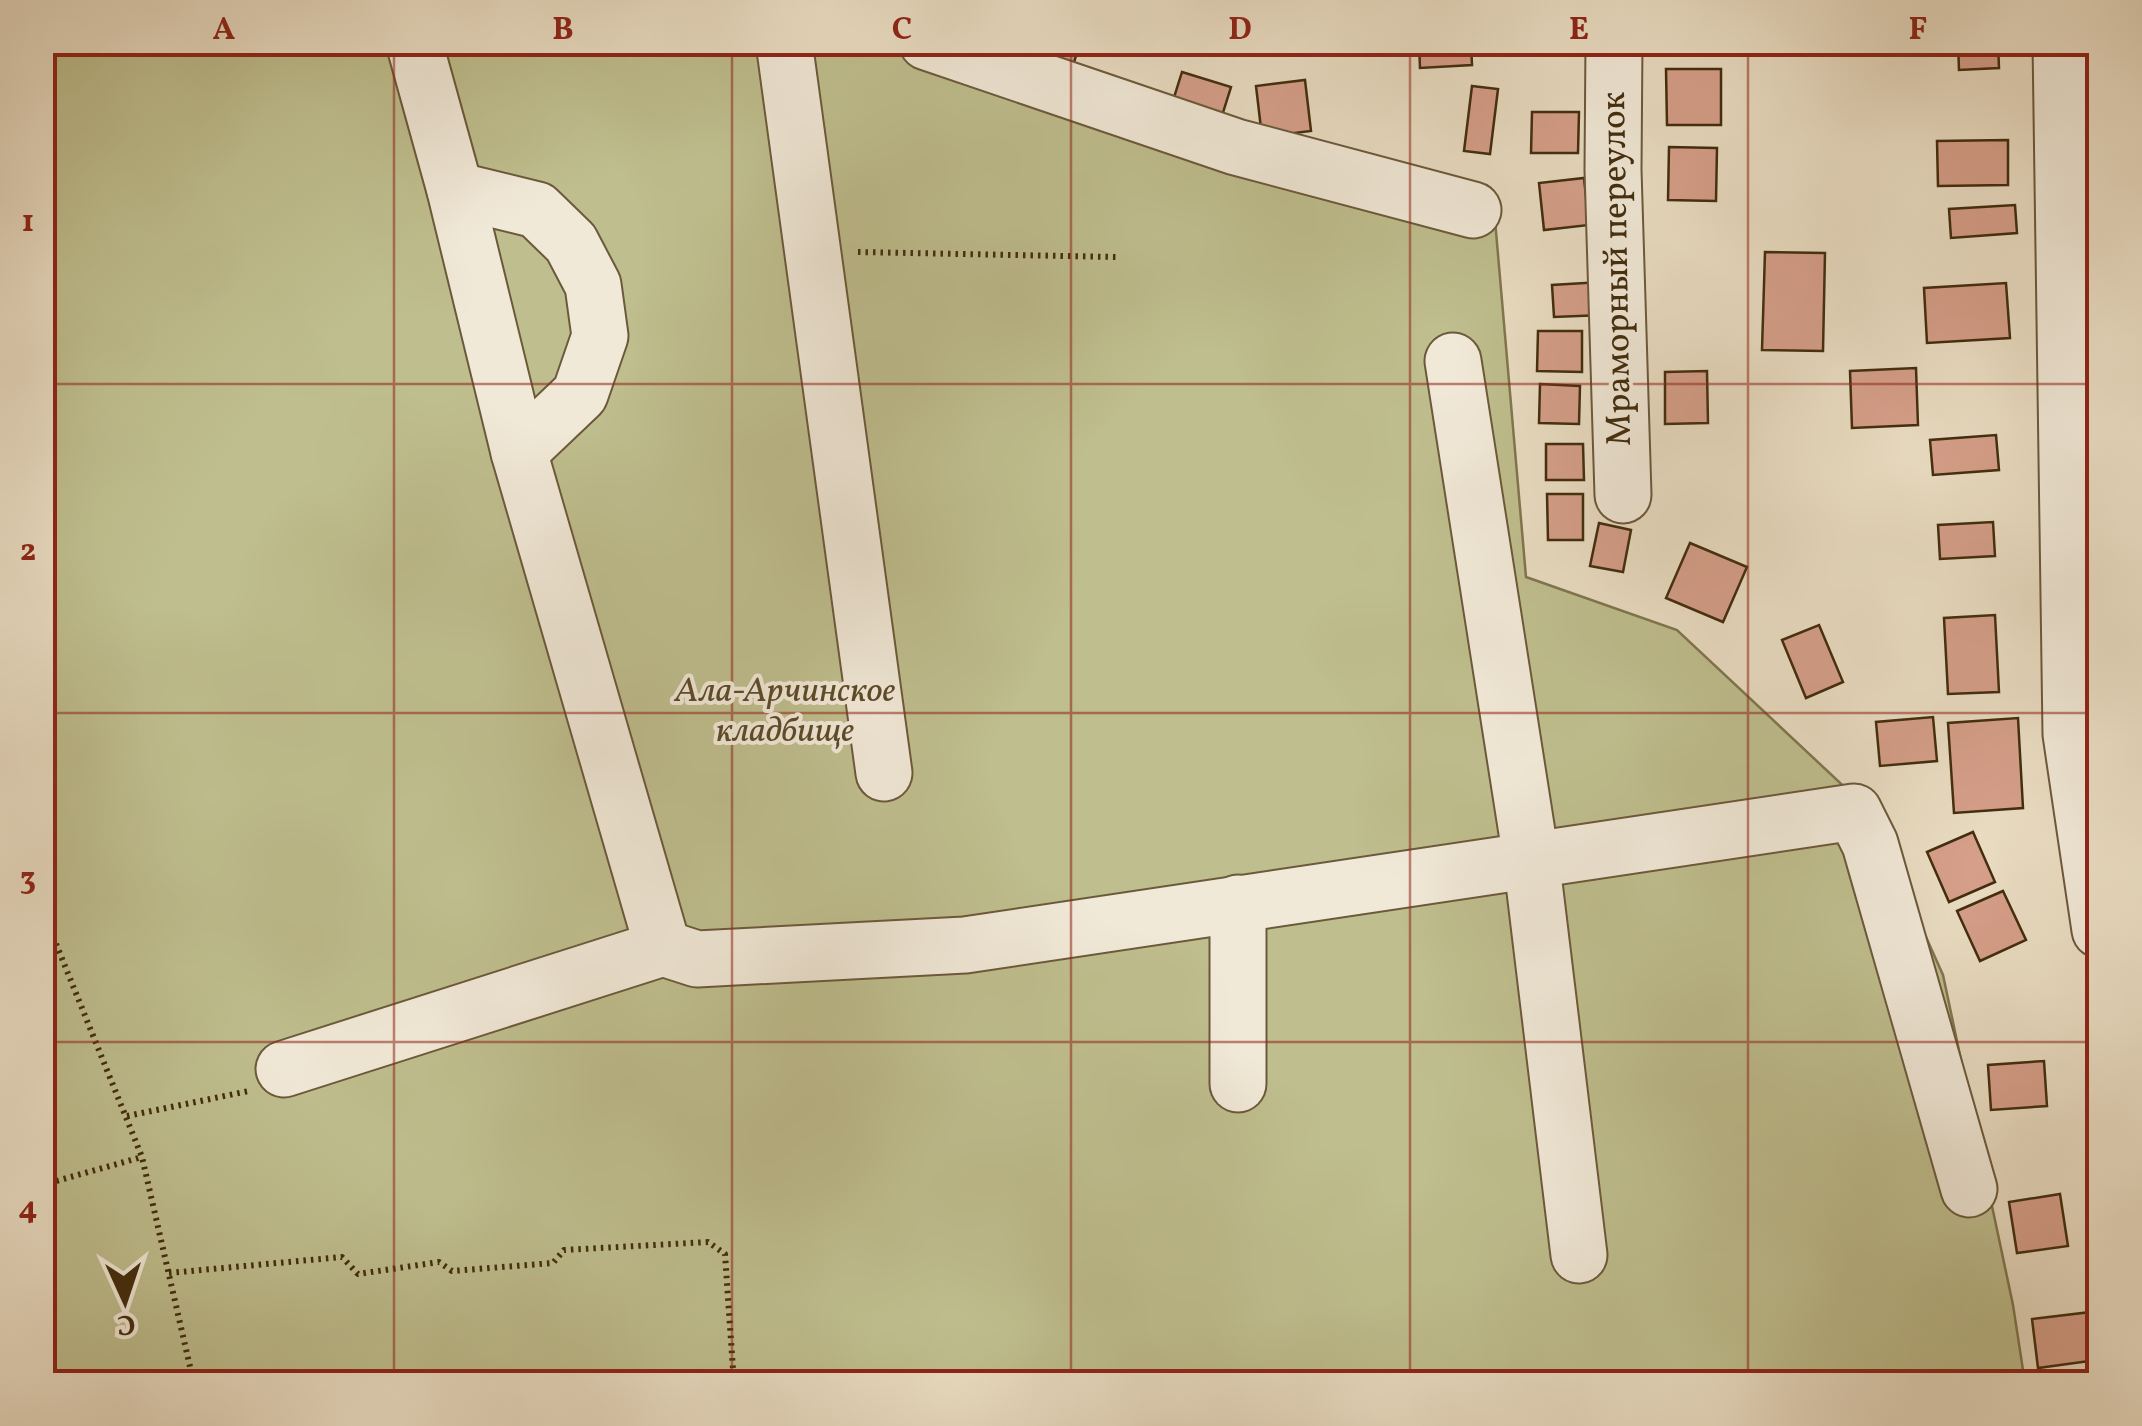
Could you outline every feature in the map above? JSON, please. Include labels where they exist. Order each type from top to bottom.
[{"type":"street","points":[[414,42],[455,190],[519,452],[663,948]]},
{"type":"street","points":[[784,42],[884,774]]},
{"type":"street","points":[[927,42],[1236,147],[1472,210]]},
{"type":"street","name":"Мраморный переулок","points":[[1614,42],[1612,170],[1623,495]]},
{"type":"street","points":[[2061,42],[2085,595],[2070,734],[2100,930]]},
{"type":"street","points":[[455,190],[537,210],[571,243],[594,284],[600,336],[580,394],[519,452]]},
{"type":"street","points":[[1453,361],[1530,858],[1579,1255]]},
{"type":"street","points":[[284,1069],[663,948],[697,959],[966,945],[1854,812],[1870,844],[1969,1188]]},
{"type":"street","points":[[1238,903],[1238,1084]]},
{"type":"path","points":[[815,252],[1117,257]]},
{"type":"path","points":[[42,909],[142,1157],[190,1384]]},
{"type":"path","points":[[127,1116],[244,1094],[284,1069]]},
{"type":"path","points":[[42,1185],[142,1157]]},
{"type":"path","points":[[169,1274],[342,1257],[358,1274],[439,1262],[452,1271],[553,1264],[564,1250],[708,1242],[724,1254],[734,1384]]},
{"type":"green space","name":"Ала-Арчинское кладбище","points":[[42,43],[986,43],[1493,197],[1526,577],[1677,630],[1869,810],[1943,975],[2013,1305],[2025,1383],[43,1383]]},
{"type":"building","points":[[1032,42],[1080,42],[1073,66],[1029,51]]},
{"type":"building","points":[[1419,42],[1471,42],[1472,65],[1420,68]]},
{"type":"building","points":[[1958,42],[1998,42],[1999,68],[1959,70]]},
{"type":"building","points":[[1666,69],[1721,69],[1721,125],[1667,125]]},
{"type":"building","points":[[1182,72],[1231,87],[1220,122],[1171,107]]},
{"type":"building","points":[[1305,80],[1311,131],[1262,137],[1256,86]]},
{"type":"building","points":[[1472,86],[1498,89],[1490,154],[1464,151]]},
{"type":"building","points":[[1532,112],[1579,112],[1578,153],[1531,153]]},
{"type":"building","points":[[2008,140],[2008,185],[1938,186],[1937,141]]},
{"type":"building","points":[[1669,147],[1717,148],[1716,201],[1668,200]]},
{"type":"building","points":[[1584,178],[1589,225],[1544,230],[1539,183]]},
{"type":"building","points":[[2015,205],[2017,233],[1951,238],[1949,209]]},
{"type":"building","points":[[1765,252],[1825,253],[1823,351],[1762,350]]},
{"type":"building","points":[[1601,282],[1603,315],[1554,317],[1552,285]]},
{"type":"building","points":[[2006,283],[2010,338],[1927,343],[1924,288]]},
{"type":"building","points":[[1538,331],[1582,331],[1582,372],[1537,371]]},
{"type":"building","points":[[1916,368],[1918,425],[1852,428],[1850,371]]},
{"type":"building","points":[[1707,371],[1708,423],[1665,424],[1665,372]]},
{"type":"building","points":[[1540,384],[1580,386],[1579,424],[1539,423]]},
{"type":"building","points":[[1996,435],[1999,470],[1933,475],[1930,440]]},
{"type":"building","points":[[1546,444],[1583,444],[1584,480],[1546,480]]},
{"type":"building","points":[[1547,494],[1583,494],[1583,540],[1548,540]]},
{"type":"building","points":[[1993,522],[1995,556],[1940,559],[1938,525]]},
{"type":"building","points":[[1599,523],[1631,530],[1623,572],[1590,566]]},
{"type":"building","points":[[1690,543],[1747,567],[1723,622],[1666,598]]},
{"type":"building","points":[[1995,615],[1999,692],[1948,694],[1944,618]]},
{"type":"building","points":[[1819,625],[1843,682],[1806,698],[1782,640]]},
{"type":"building","points":[[1933,717],[1937,761],[1880,766],[1876,722]]},
{"type":"building","points":[[2018,718],[2023,808],[1954,813],[1948,723]]},
{"type":"building","points":[[1973,832],[1995,882],[1949,902],[1927,852]]},
{"type":"building","points":[[2003,891],[2026,940],[1980,961],[1957,911]]},
{"type":"building","points":[[2044,1061],[2047,1106],[1991,1110],[1988,1065]]},
{"type":"building","points":[[2060,1194],[2068,1246],[2017,1253],[2009,1202]]},
{"type":"building","points":[[2091,1312],[2097,1360],[2038,1368],[2032,1319]]}]
